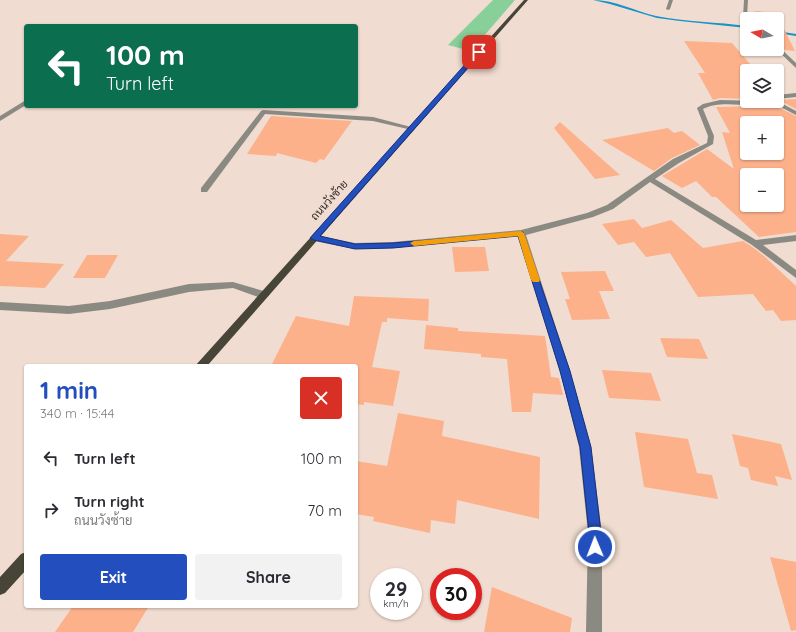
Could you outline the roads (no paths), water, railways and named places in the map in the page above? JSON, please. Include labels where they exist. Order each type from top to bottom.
[{"type":"main road","name":"ถนนวังซ้าย","points":[[202,364],[264,296],[526,0]]},
{"type":"main road","points":[[0,588],[24,561]]},
{"type":"street","points":[[668,9],[671,0]]},
{"type":"street","points":[[745,12],[746,0]]},
{"type":"street","points":[[784,54],[796,66]]},
{"type":"street","points":[[784,96],[796,94]]},
{"type":"street","points":[[314,238],[355,246],[393,245],[521,233],[590,215],[610,207],[676,161],[710,144],[711,136],[700,108],[705,104],[718,102],[740,102]]},
{"type":"street","points":[[0,119],[24,103]]},
{"type":"street","points":[[784,107],[796,113]]},
{"type":"street","points":[[204,190],[263,112],[352,116],[412,128]]},
{"type":"street","points":[[650,179],[754,243],[796,275]]},
{"type":"street","points":[[521,233],[565,371],[585,447],[595,533],[594,632]]},
{"type":"street","points":[[754,243],[796,238]]},
{"type":"street","points":[[0,306],[69,310],[110,305],[189,288],[233,285],[264,296]]},
{"type":"waterway","points":[[595,0],[611,3],[657,17],[740,26]]},
{"type":"waterway","points":[[784,33],[796,35]]}]
